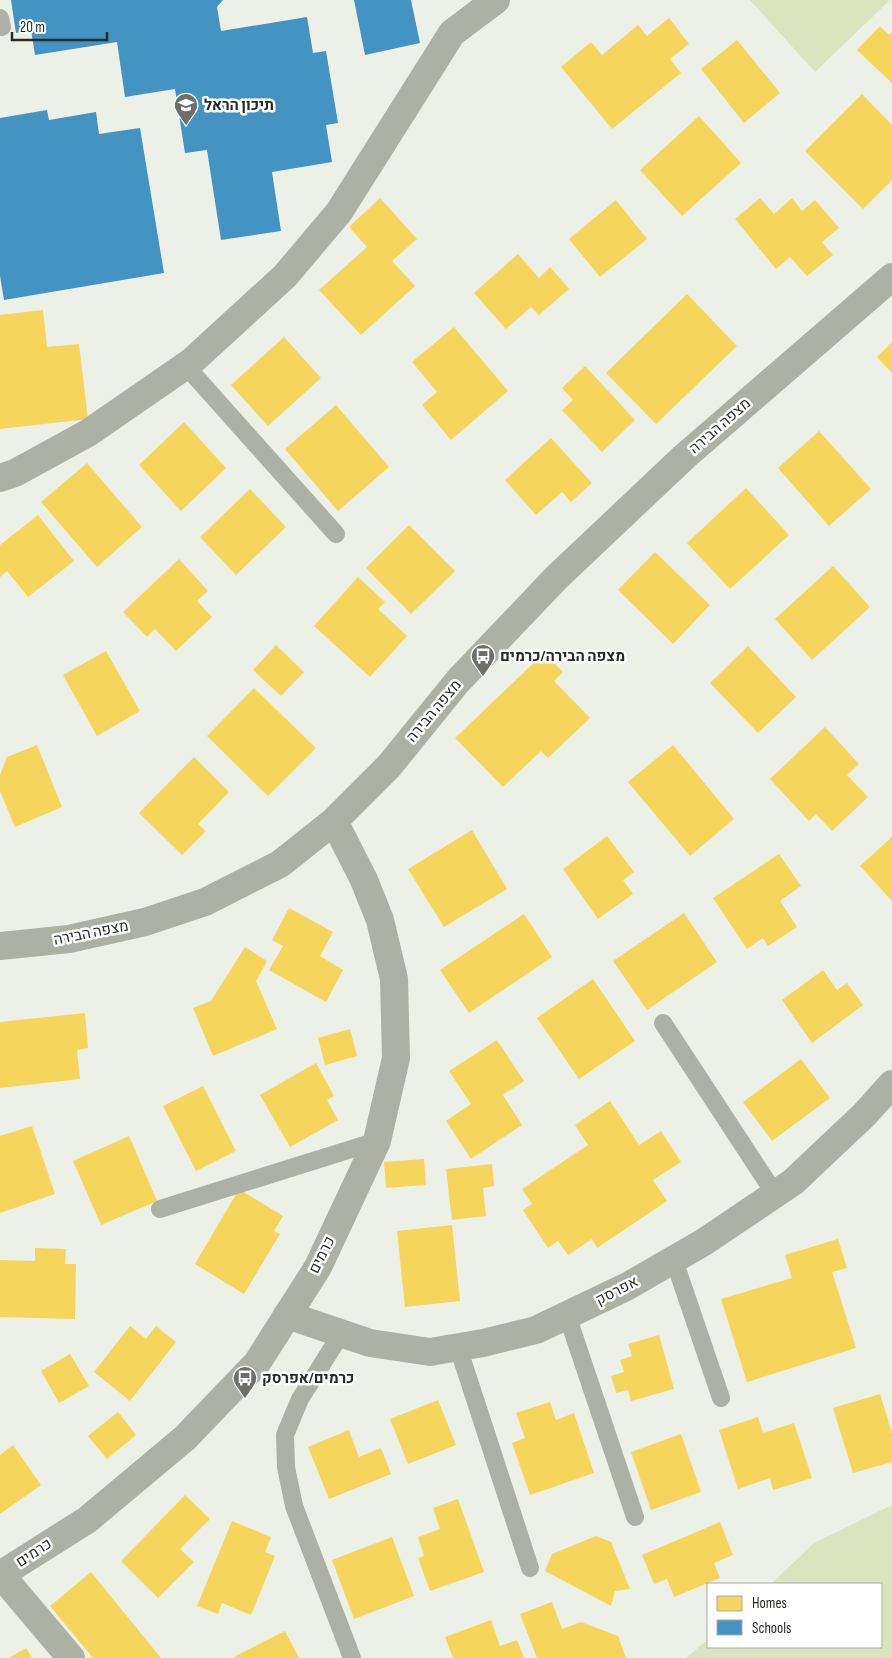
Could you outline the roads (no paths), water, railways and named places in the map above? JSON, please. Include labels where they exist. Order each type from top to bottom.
[{"type":"street","points":[[0,478],[15,473],[88,434],[186,366],[286,276],[339,212],[452,33],[496,0]]},
{"type":"street","name":"מצפה הבירה","points":[[0,946],[69,940],[145,922],[205,902],[280,864],[334,821],[389,766],[458,681],[556,578],[684,457],[892,277]]},
{"type":"street","name":"כרמים","points":[[1,1575],[86,1520],[185,1438],[257,1363],[318,1267],[377,1141],[396,1058],[394,979],[380,920],[364,880],[334,821]]},
{"type":"street","name":"אפרסק","points":[[287,1315],[370,1343],[430,1352],[536,1330],[628,1286],[674,1260],[775,1194],[792,1182],[864,1114],[892,1084]]},
{"type":"street","points":[[1,1575],[71,1658]]},
{"type":"lane","points":[[186,366],[336,534]]},
{"type":"lane","points":[[663,1023],[775,1194]]},
{"type":"lane","points":[[160,1208],[377,1141]]},
{"type":"lane","points":[[674,1260],[721,1398]]},
{"type":"lane","points":[[567,1315],[635,1517]]},
{"type":"lane","points":[[341,1334],[300,1399],[285,1435],[286,1468],[294,1506],[352,1658]]},
{"type":"lane","points":[[458,1347],[530,1568]]},
{"type":"place","name":"תיכון הראל","points":[[186,126]]},
{"type":"place","name":"מצפה הבירה/כרמים","points":[[483,677]]},
{"type":"place","name":"כרמים/אפרסק","points":[[245,1399]]}]
